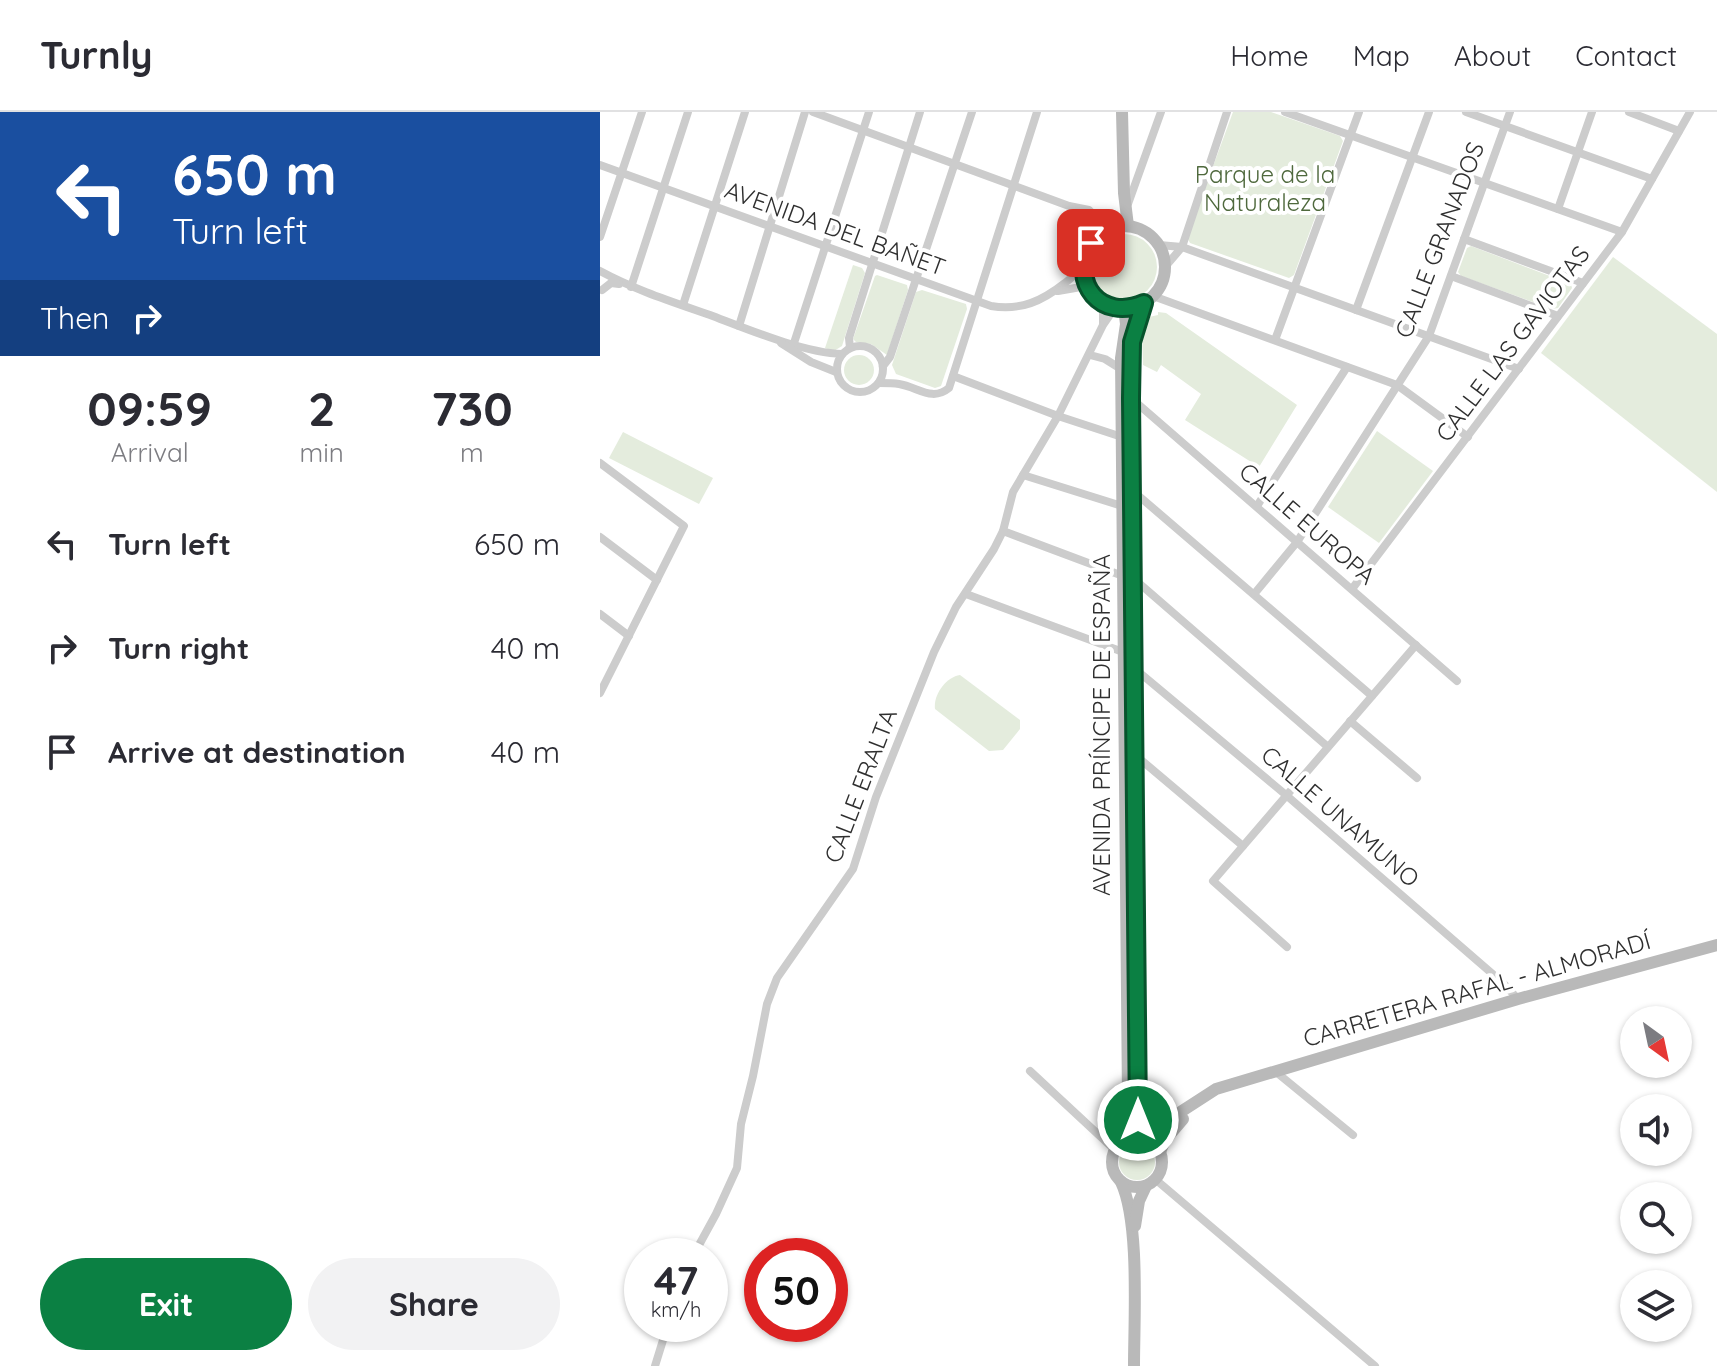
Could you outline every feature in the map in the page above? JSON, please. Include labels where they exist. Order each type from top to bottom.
[{"type":"main road","points":[[1118,228],[1151,236],[1159,245],[1165,267],[1162,282],[1149,300],[1122,308],[1103,303],[1089,289],[1083,264],[1091,243],[1118,228],[1126,209],[1122,112]]},
{"type":"main road","points":[[1118,228],[1124,193]]},
{"type":"main road","name":"AVENIDA PRÍNCIPE DE ESPAÑA","points":[[1120,1145],[1128,1099],[1123,652],[1133,491],[1132,342],[1149,300]]},
{"type":"main road","name":"AVENIDA PRÍNCIPE DE ESPAÑA","points":[[1122,308],[1126,324],[1121,369],[1122,506],[1133,668],[1138,1120],[1145,1139]]},
{"type":"main road","name":"CARRETERA RAFAL - ALMORADÍ","points":[[1145,1139],[1216,1089],[1518,999],[1716,946]]},
{"type":"main road","name":"CARRETERA RAFAL - ALMORADÍ","points":[[1160,1152],[1180,1121],[1217,1096],[1250,1079]]},
{"type":"main road","points":[[1132,1245],[1139,1201],[1162,1162],[1160,1152],[1145,1139],[1120,1145],[1112,1164],[1129,1211],[1134,1366]]},
{"type":"main road","points":[[1121,1182],[1133,1187],[1150,1183]]},
{"type":"street","points":[[600,237],[642,112]]},
{"type":"street","points":[[628,286],[688,112]]},
{"type":"street","points":[[683,305],[745,112]]},
{"type":"street","points":[[739,326],[805,112]]},
{"type":"street","points":[[813,112],[1069,206],[1089,210],[1118,228]]},
{"type":"street","points":[[798,354],[794,343],[869,112]]},
{"type":"street","points":[[836,372],[846,351],[920,112]]},
{"type":"street","points":[[879,383],[972,112]]},
{"type":"street","points":[[777,340],[827,370],[836,372],[844,387],[850,391],[866,392],[879,383],[900,384],[934,396],[949,388],[1037,112]]},
{"type":"street","points":[[1126,209],[1161,112]]},
{"type":"street","points":[[1165,267],[1182,247],[1227,112]]},
{"type":"street","points":[[1285,112],[1622,232]]},
{"type":"street","points":[[1275,340],[1359,112]]},
{"type":"street","points":[[1356,310],[1429,112]]},
{"type":"street","points":[[1466,112],[1652,179]]},
{"type":"street","name":"CALLE GRANADOS","points":[[1255,593],[1297,542],[1429,336],[1510,112]]},
{"type":"street","points":[[1558,209],[1592,112]]},
{"type":"street","points":[[1629,112],[1679,131]]},
{"type":"street","name":"CALLE LAS GAVIOTAS","points":[[1352,589],[1622,232],[1690,112]]},
{"type":"street","name":"AVENIDA DEL BAÑET","points":[[600,165],[976,302],[1005,308],[1029,306],[1058,291],[1083,264]]},
{"type":"street","points":[[1069,206],[1090,223],[1091,243]]},
{"type":"street","points":[[1464,239],[1583,283]]},
{"type":"street","points":[[1159,245],[1182,247],[1519,369]]},
{"type":"street","points":[[601,291],[600,273],[777,340],[830,354],[857,346],[871,349],[900,384]]},
{"type":"street","points":[[1451,276],[1558,316]]},
{"type":"street","points":[[601,291],[611,283],[628,286]]},
{"type":"street","name":"AVENIDA DEL BAÑET","points":[[1058,291],[1081,287],[1089,289]]},
{"type":"street","points":[[1149,300],[1275,340],[1397,385],[1468,437]]},
{"type":"street","points":[[1103,303],[1103,325]]},
{"type":"street","points":[[1103,325],[1112,312],[1122,308]]},
{"type":"street","name":"CALLE ERALTA","points":[[703,1238],[737,1168],[741,1124],[771,992],[777,978],[853,869],[886,771],[934,652],[1003,531],[1007,509],[1023,475],[1058,416],[1103,325]]},
{"type":"street","points":[[1090,355],[1105,359],[1121,369]]},
{"type":"street","points":[[1257,506],[1347,367]]},
{"type":"street","points":[[953,376],[1122,437]]},
{"type":"street","name":"CALLE EUROPA","points":[[1131,398],[1457,681]]},
{"type":"street","points":[[600,463],[684,526],[600,692]]},
{"type":"street","points":[[1023,475],[1122,506]]},
{"type":"street","points":[[1133,491],[1372,696]]},
{"type":"street","points":[[1003,531],[1128,577],[1328,747]]},
{"type":"street","points":[[600,537],[657,580]]},
{"type":"street","points":[[966,594],[1123,652]]},
{"type":"street","points":[[600,614],[629,636]]},
{"type":"street","points":[[1287,947],[1213,881],[1416,645]]},
{"type":"street","name":"CALLE UNAMUNO","points":[[1133,668],[1286,795],[1518,999]]},
{"type":"street","points":[[1350,721],[1417,778]]},
{"type":"street","points":[[1134,754],[1243,846]]},
{"type":"street","points":[[1030,1071],[1120,1145]]},
{"type":"street","points":[[1276,1072],[1353,1135]]},
{"type":"street","points":[[1150,1183],[1375,1366]]},
{"type":"street","points":[[655,1366],[662,1342]]},
{"type":"green space","name":"Parque de la Naturaleza","points":[[1233,112],[1271,112],[1340,136],[1343,141],[1294,275],[1289,278],[1190,243],[1187,237]]},
{"type":"green space","points":[[1118,234],[1130,234],[1142,239],[1152,249],[1157,267],[1155,280],[1142,295],[1130,300],[1118,300],[1106,295],[1096,285],[1091,273],[1091,261],[1096,249],[1106,239]]},
{"type":"green space","points":[[1471,246],[1571,284],[1572,288],[1558,308],[1552,309],[1461,276],[1458,272],[1467,248]]},
{"type":"green space","points":[[1613,257],[1717,334],[1717,492],[1541,353]]},
{"type":"green space","points":[[853,265],[862,268],[865,273],[842,346],[834,351],[825,348]]},
{"type":"green space","points":[[877,275],[907,285],[908,290],[887,355],[871,344],[853,339]]},
{"type":"green space","points":[[922,290],[966,304],[967,309],[941,386],[935,388],[896,374],[892,365],[916,292]]},
{"type":"green space","points":[[1158,312],[1166,313],[1297,405],[1259,467],[1185,420],[1201,394],[1161,365],[1157,372],[1143,365],[1142,337],[1149,317],[1158,315]]},
{"type":"green space","points":[[859,355],[865,356],[873,364],[873,376],[865,384],[859,385],[853,384],[845,376],[844,370],[845,364],[853,356]]},
{"type":"green space","points":[[1377,431],[1433,471],[1379,543],[1328,507]]},
{"type":"green space","points":[[623,432],[713,478],[699,504],[609,458]]},
{"type":"green space","points":[[960,675],[1020,720],[1020,729],[1003,750],[989,751],[935,709],[936,698],[942,688],[950,679]]},
{"type":"green space","points":[[1137,1144],[1149,1150],[1155,1162],[1149,1174],[1137,1180],[1125,1174],[1119,1162],[1125,1150]]},
{"type":"route","points":[[1091,243],[1085,253],[1083,273],[1093,294],[1103,303],[1119,308],[1144,303],[1131,354],[1138,1120]]}]
